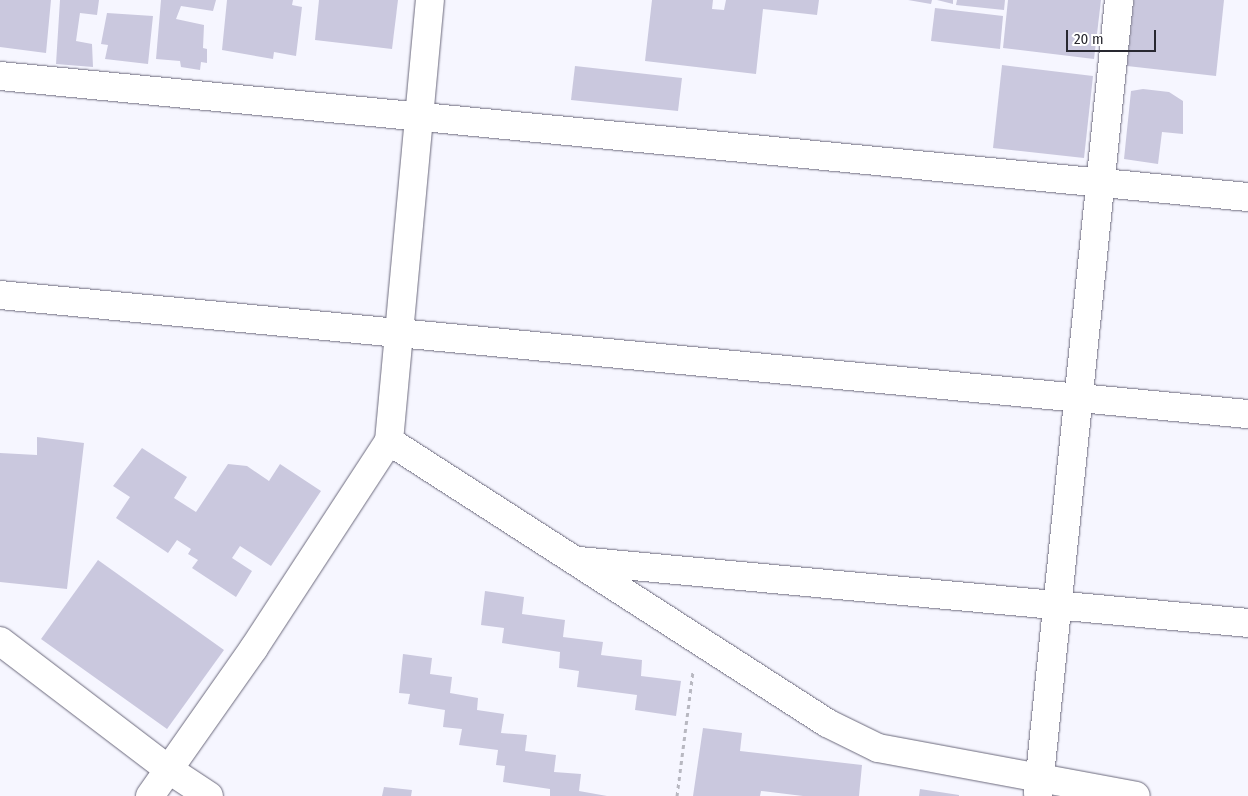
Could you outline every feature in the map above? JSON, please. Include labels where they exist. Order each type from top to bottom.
[{"type":"street","points":[[150,796],[254,648],[389,441],[430,0]]},
{"type":"street","points":[[1039,787],[1119,0]]},
{"type":"street","points":[[0,76],[1101,180],[1248,196]]},
{"type":"street","points":[[0,295],[1248,414]]},
{"type":"street","points":[[389,441],[828,723],[878,748],[1039,787],[1136,796]]},
{"type":"street","points":[[575,560],[1248,623]]},
{"type":"street","points":[[0,641],[168,769],[209,796]]},
{"type":"path","points":[[678,796],[697,638]]},
{"type":"building","points":[[0,0],[51,0],[46,53],[0,47]]},
{"type":"building","points":[[60,0],[99,0],[97,15],[80,13],[76,41],[92,44],[93,67],[56,64]]},
{"type":"building","points":[[161,0],[216,0],[213,11],[181,6],[176,19],[204,25],[203,48],[207,49],[207,63],[201,62],[200,70],[181,67],[180,61],[156,59]]},
{"type":"building","points":[[227,0],[293,0],[292,5],[302,7],[296,56],[274,52],[273,59],[222,50]]},
{"type":"building","points":[[319,0],[398,0],[392,49],[315,40]]},
{"type":"building","points":[[652,0],[713,0],[712,9],[724,10],[726,0],[819,0],[817,15],[763,9],[756,74],[645,61]]},
{"type":"building","points":[[908,0],[932,0],[931,4]]},
{"type":"building","points":[[937,0],[953,0],[953,4]]},
{"type":"building","points":[[957,0],[1005,0],[1004,10],[956,5]]},
{"type":"building","points":[[1008,0],[1101,0],[1094,59],[1003,48]]},
{"type":"building","points":[[1134,0],[1224,0],[1216,76],[1127,66]]},
{"type":"building","points":[[935,8],[1003,16],[1000,49],[931,41]]},
{"type":"building","points":[[107,13],[153,16],[148,64],[105,59],[108,45],[101,44]]},
{"type":"building","points":[[1002,65],[1093,76],[1084,158],[993,148]]},
{"type":"building","points":[[575,66],[682,78],[678,111],[571,100]]},
{"type":"building","points":[[1143,89],[1169,92],[1183,101],[1183,134],[1162,132],[1158,164],[1124,159],[1131,91]]},
{"type":"building","points":[[37,437],[84,443],[67,589],[0,582],[0,453],[37,455]]},
{"type":"building","points":[[142,448],[187,477],[174,498],[196,512],[228,464],[247,466],[269,481],[280,464],[321,491],[271,566],[240,546],[232,558],[252,571],[236,597],[192,568],[198,560],[188,554],[191,549],[177,540],[168,553],[116,518],[130,497],[113,486]]},
{"type":"building","points":[[98,560],[224,650],[167,729],[41,639]]},
{"type":"building","points":[[485,591],[524,597],[522,614],[565,620],[563,637],[603,642],[601,655],[642,660],[641,676],[681,681],[676,716],[635,710],[637,695],[577,687],[579,671],[559,668],[560,652],[502,643],[504,628],[481,625]]},
{"type":"building","points":[[403,654],[432,658],[430,674],[452,677],[450,693],[478,698],[477,710],[504,714],[501,733],[527,735],[525,751],[556,755],[554,772],[581,774],[579,791],[607,796],[550,796],[550,789],[503,782],[505,766],[496,765],[498,750],[459,745],[462,729],[443,727],[445,710],[408,704],[410,694],[399,693]]},
{"type":"building","points":[[703,728],[742,733],[740,751],[862,765],[859,796],[803,796],[761,791],[760,796],[693,796]]},
{"type":"building","points":[[384,787],[412,790],[411,796],[382,796]]},
{"type":"building","points":[[920,789],[959,795],[959,796],[919,796]]}]
